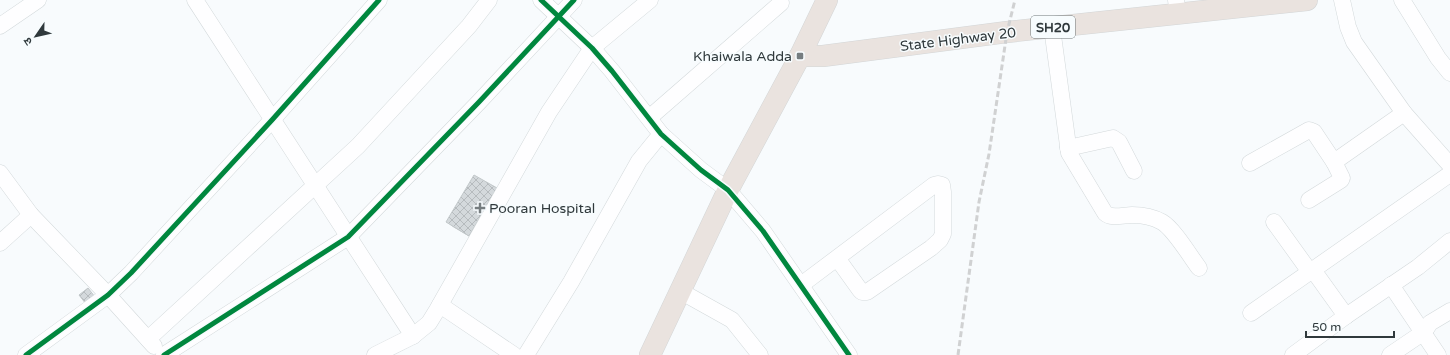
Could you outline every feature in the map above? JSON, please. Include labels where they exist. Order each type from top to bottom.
[{"type":"main road","points":[[650,355],[728,190],[800,56],[827,0]]},
{"type":"main road","name":"State Highway 20","points":[[800,56],[823,56],[1052,28],[1177,7],[1307,0]]},
{"type":"street","points":[[0,26],[38,0]]},
{"type":"street","points":[[196,0],[272,120],[413,336]]},
{"type":"street","points":[[32,353],[108,295],[131,273],[272,120],[379,0]]},
{"type":"street","points":[[148,339],[377,127],[469,26],[489,0]]},
{"type":"street","points":[[541,0],[592,48],[612,71],[661,134],[701,170],[728,190],[763,231],[849,355]]},
{"type":"street","points":[[0,173],[32,215],[163,355],[348,237],[479,102],[574,0]]},
{"type":"street","points":[[375,355],[413,336],[429,323],[549,112],[592,48],[650,0]]},
{"type":"street","points":[[1342,0],[1348,27],[1354,42],[1404,113],[1450,165]]},
{"type":"street","points":[[1402,0],[1438,58],[1450,73]]},
{"type":"street","points":[[649,118],[781,3]]},
{"type":"street","points":[[1052,28],[1068,148],[1073,160],[1106,214],[1110,216],[1133,215],[1154,218],[1162,222],[1171,229],[1198,268]]},
{"type":"street","points":[[1334,162],[1404,113]]},
{"type":"street","points":[[1250,163],[1310,130],[1314,132],[1334,162],[1342,178],[1309,200]]},
{"type":"street","points":[[526,355],[571,282],[639,161],[661,134]]},
{"type":"street","points":[[1068,148],[1113,138],[1119,142],[1134,171]]},
{"type":"street","points":[[1250,314],[1450,174]]},
{"type":"street","points":[[801,285],[934,184],[940,184],[943,187],[943,234],[940,240],[931,248],[867,292],[862,292],[860,290],[837,258]]},
{"type":"street","points":[[0,243],[32,215]]},
{"type":"street","points":[[1274,222],[1346,316]]},
{"type":"street","points":[[1293,355],[1346,316],[1418,267],[1450,241]]},
{"type":"street","points":[[1392,285],[1438,355]]},
{"type":"street","points":[[680,291],[732,320],[760,355]]},
{"type":"street","points":[[440,305],[514,355]]},
{"type":"street","points":[[1390,355],[1424,332],[1430,323],[1450,311]]},
{"type":"building","points":[[474,175],[497,188],[469,236],[446,222]]},
{"type":"building","points":[[88,288],[95,297],[86,304],[79,295]]},
{"type":"railway","points":[[958,355],[979,202],[989,154],[1007,32],[1015,0]]},
{"type":"cycle path","points":[[26,355],[108,295],[131,273],[272,120],[379,0]]},
{"type":"cycle path","points":[[541,0],[592,48],[612,71],[661,134],[701,170],[728,190],[763,231],[849,355]]},
{"type":"cycle path","points":[[164,355],[348,237],[479,102],[574,0]]},
{"type":"place","name":"Khaiwala Adda","points":[[800,56]]},
{"type":"place","name":"Pooran Hospital","points":[[480,208]]}]
